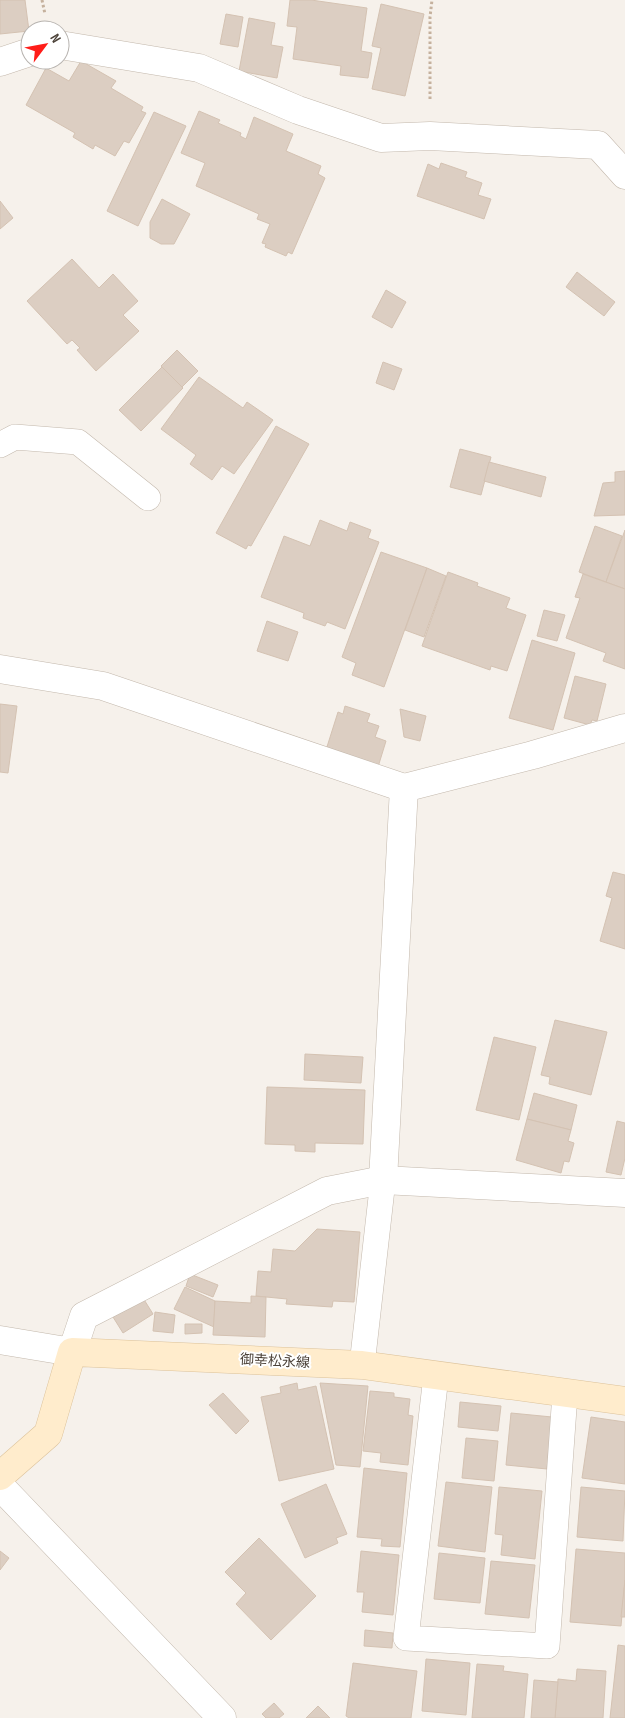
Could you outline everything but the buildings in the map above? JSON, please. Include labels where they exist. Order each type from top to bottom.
[{"type":"main road","name":"御幸松永線","points":[[72,1352],[362,1366],[625,1401]]},
{"type":"main road","points":[[0,1476],[48,1434],[72,1352]]},
{"type":"street","points":[[70,48],[199,68],[298,110],[381,138],[430,136],[598,145],[625,176]]},
{"type":"street","points":[[0,62],[20,55]]},
{"type":"street","points":[[0,669],[103,686],[404,788],[533,755],[625,728]]},
{"type":"street","points":[[383,1180],[404,788]]},
{"type":"street","points":[[0,1340],[72,1352],[84,1316],[327,1191],[383,1180],[625,1194]]},
{"type":"street","points":[[0,1486],[222,1718]]},
{"type":"lane","points":[[0,445],[15,437],[78,442],[148,498]]},
{"type":"lane","points":[[362,1366],[383,1180]]},
{"type":"lane","points":[[436,1376],[406,1638],[547,1646],[565,1394]]},
{"type":"path","points":[[430,136],[430,17],[432,0]]}]
